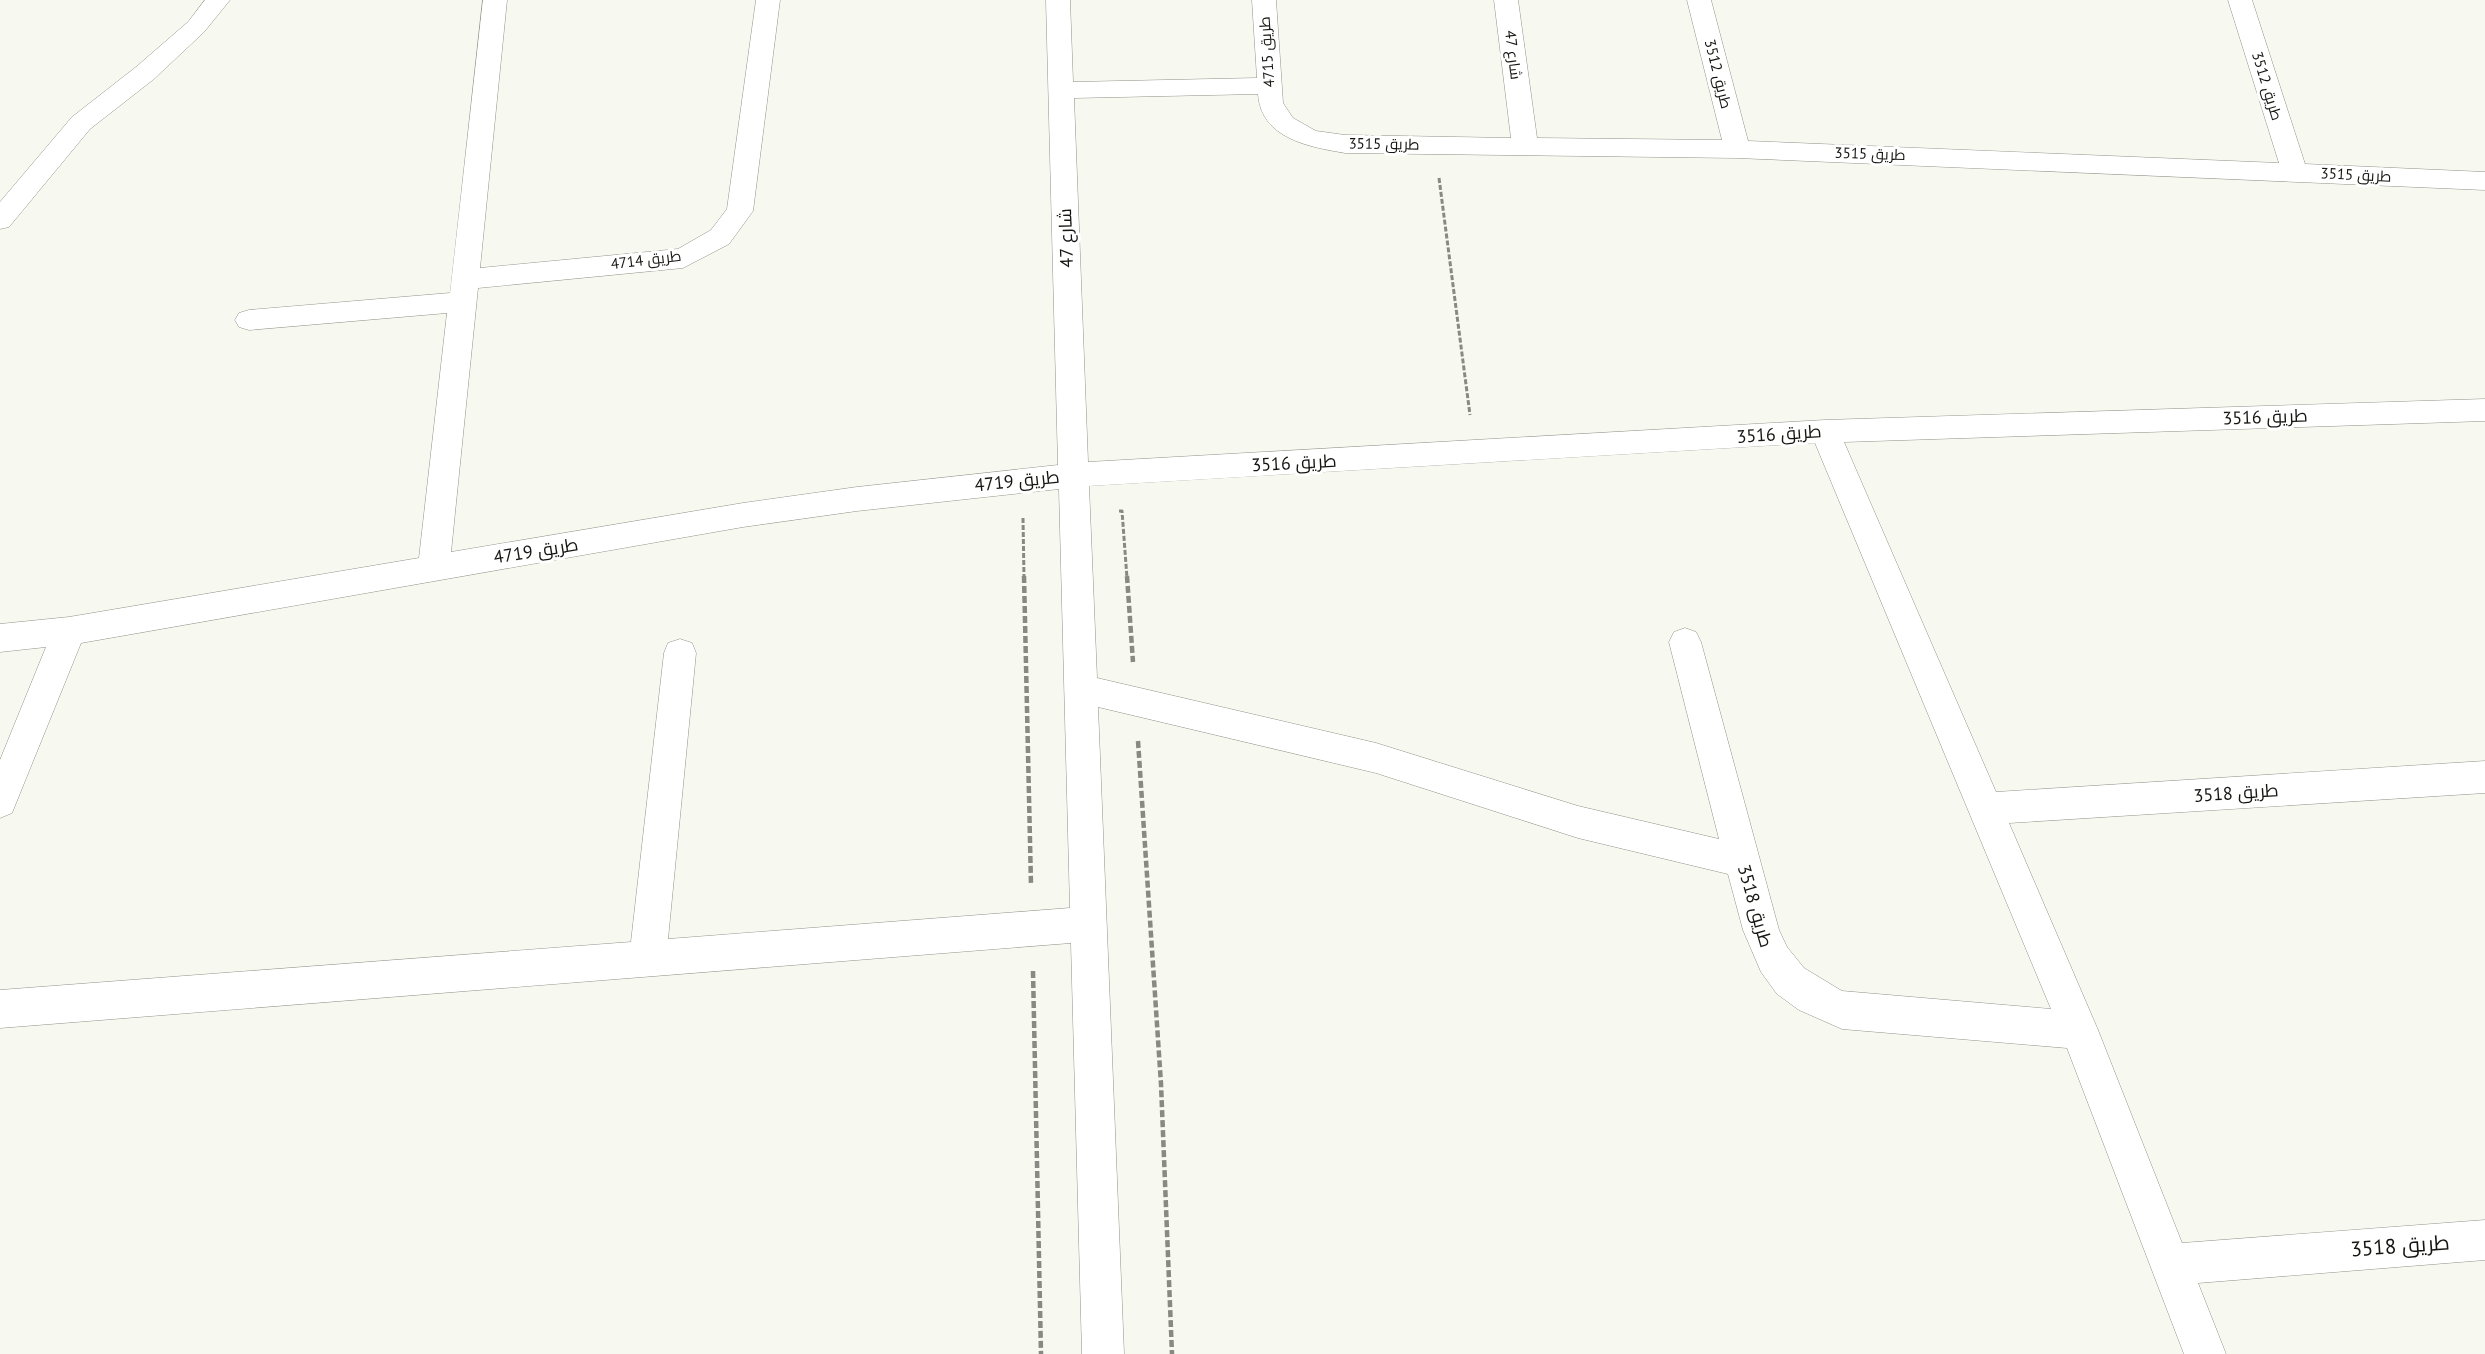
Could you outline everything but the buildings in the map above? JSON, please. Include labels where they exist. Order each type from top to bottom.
[{"type":"street","points":[[0,220],[81,123],[145,73],[196,27],[218,0]]},
{"type":"street","points":[[434,568],[495,0]]},
{"type":"street","name":"طريق 4714","points":[[249,321],[683,258],[720,237],[740,211],[768,0]]},
{"type":"street","name":"شارع 47","points":[[1058,0],[1103,1354]]},
{"type":"street","name":"طريق 4715","points":[[1264,0],[1270,94]]},
{"type":"street","name":"شارع 47","points":[[1506,0],[1525,145]]},
{"type":"street","name":"طريق 3512","points":[[1699,0],[1737,149]]},
{"type":"street","name":"طريق 3512","points":[[2240,0],[2294,171]]},
{"type":"street","points":[[1061,90],[1270,94]]},
{"type":"street","name":"طريق 3515","points":[[1270,94],[1284,124],[1310,139],[1344,144],[1737,149],[2294,171],[2485,181]]},
{"type":"street","name":"طريق 3516","points":[[1074,475],[1825,431],[2485,410]]},
{"type":"street","points":[[1825,431],[2079,1030],[2205,1354]]},
{"type":"street","name":"طريق 4719","points":[[0,638],[69,631],[754,513],[1074,475]]},
{"type":"street","points":[[0,802],[69,631]]},
{"type":"street","name":"طريق 3518","points":[[1685,642],[1742,861],[1770,956],[1789,980],[1813,999],[1842,1010],[2079,1030]]},
{"type":"street","points":[[648,958],[680,653]]},
{"type":"street","points":[[1082,689],[1376,758],[1578,822],[1742,861]]},
{"type":"street","name":"طريق 3518","points":[[1986,809],[2485,777]]},
{"type":"street","points":[[0,1009],[1090,924]]},
{"type":"street","name":"طريق 3518","points":[[2171,1264],[2485,1240]]},
{"type":"path","points":[[1435,145],[1475,453]]}]
